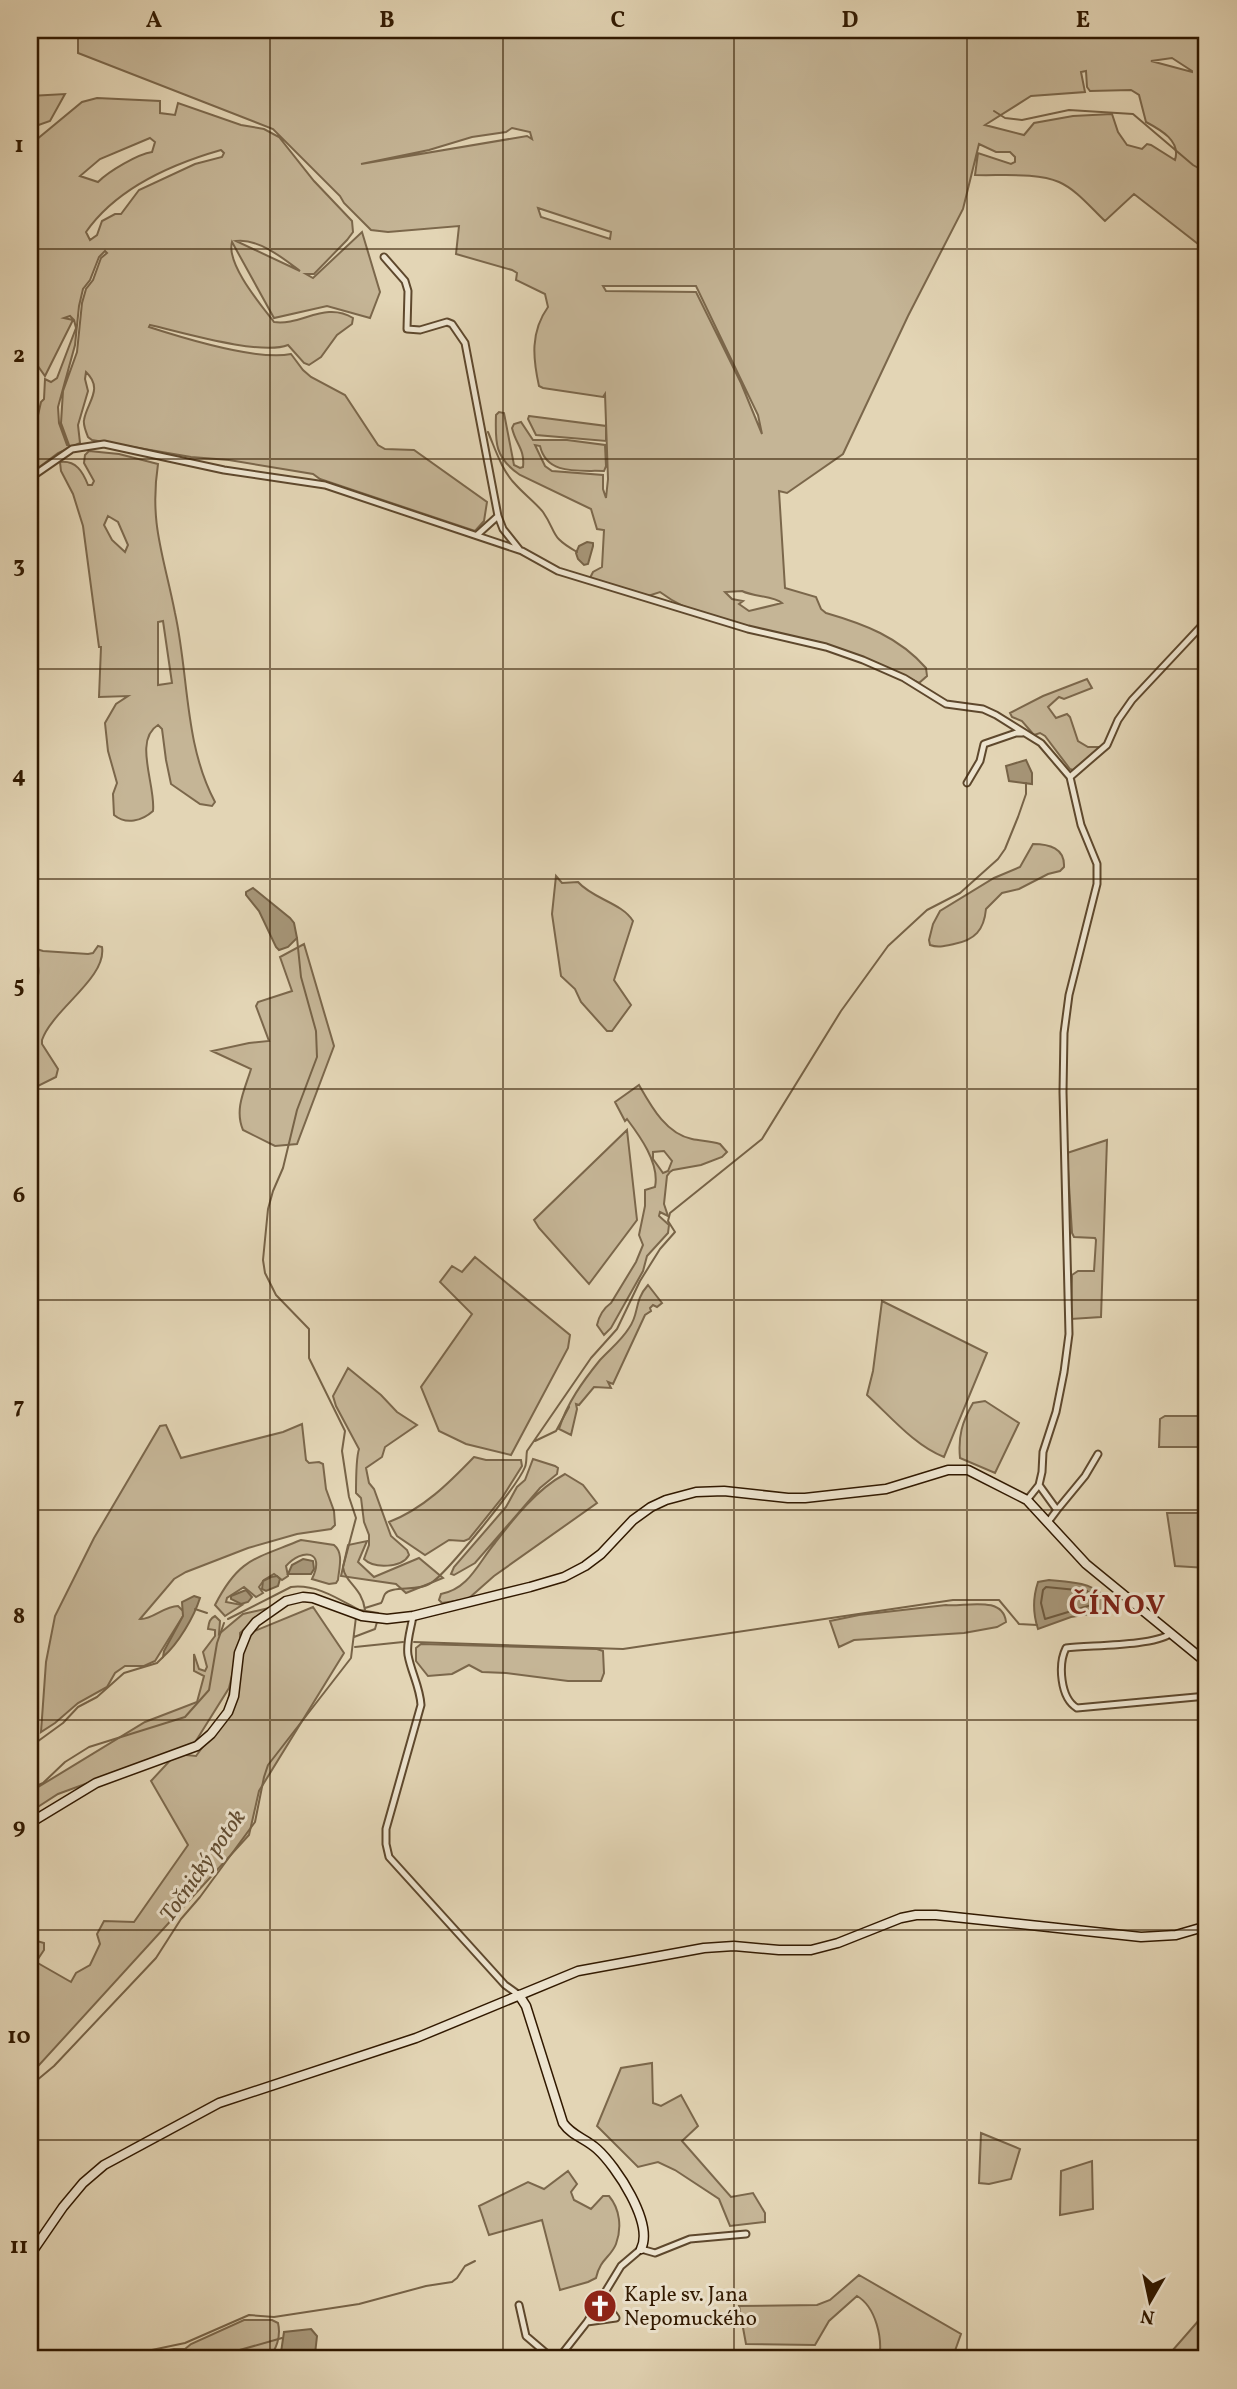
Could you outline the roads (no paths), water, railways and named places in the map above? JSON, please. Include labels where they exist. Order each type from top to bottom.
[{"type":"street","points":[[384,257],[405,281],[408,290],[407,329],[420,330],[447,322],[465,342],[498,516],[503,528],[522,551]]},
{"type":"street","points":[[30,478],[72,449],[104,444],[224,470],[325,485],[522,551],[567,574],[748,629],[826,647],[863,660],[904,678],[937,700],[966,708],[984,709],[1050,751],[1070,777],[1081,825],[1097,864],[1097,884],[1069,995],[1064,1033],[1069,1334],[1056,1412],[1043,1452],[1039,1485],[1027,1500]]},
{"type":"street","points":[[477,535],[498,516]]},
{"type":"street","points":[[1070,777],[1107,745],[1118,720],[1132,700],[1207,620]]},
{"type":"street","points":[[967,783],[980,761],[984,744],[1016,733],[1025,733]]},
{"type":"street","points":[[1048,1522],[1085,1476],[1098,1454]]},
{"type":"street","points":[[30,1823],[96,1783],[197,1746],[211,1734],[228,1712],[234,1696],[242,1643],[256,1622],[286,1601],[313,1598],[362,1616],[387,1619],[412,1616],[530,1587],[564,1577],[585,1566],[601,1554],[640,1514],[666,1500],[696,1492],[724,1491],[805,1498],[886,1489],[948,1470],[960,1469],[976,1474],[1027,1500],[1086,1564],[1207,1663]]},
{"type":"street","points":[[1039,1485],[1057,1510]]},
{"type":"street","points":[[412,1616],[408,1656],[421,1695],[421,1705],[386,1829],[389,1857],[505,1985],[519,1995],[526,2006],[563,2123],[570,2133],[595,2147],[627,2187],[638,2212],[644,2237],[642,2249],[621,2266],[587,2322],[558,2359]]},
{"type":"street","points":[[1170,1634],[1164,1639],[1142,1642],[1066,1648],[1061,1664],[1070,1703],[1077,1708],[1207,1696]]},
{"type":"street","points":[[30,2255],[63,2207],[83,2183],[104,2165],[219,2103],[416,2038],[578,1971],[673,1952],[734,1946],[811,1950],[916,1915],[1141,1937],[1176,1935],[1207,1926]]},
{"type":"street","points":[[642,2249],[655,2253],[690,2239],[746,2234]]},
{"type":"street","points":[[587,2322],[616,2318],[601,2295]]},
{"type":"street","points":[[519,2305],[526,2336],[553,2359]]},
{"type":"water","points":[[587,542],[593,543],[593,546],[588,564],[584,565],[576,553],[579,546]]},
{"type":"water","points":[[1026,760],[1032,773],[1032,784],[1009,781],[1006,766]]},
{"type":"water","points":[[253,888],[294,923],[297,938],[288,947],[279,950],[276,947],[259,911],[246,895],[246,892]]},
{"type":"water","points":[[303,1559],[313,1561],[314,1569],[311,1574],[288,1574],[292,1565]]},
{"type":"water","points":[[277,1576],[280,1579],[278,1586],[266,1591],[262,1589],[263,1581]]},
{"type":"water","points":[[1049,1580],[1093,1588],[1107,1599],[1112,1607],[1108,1611],[1071,1617],[1038,1629],[1034,1611],[1036,1588],[1038,1582]]},
{"type":"water","points":[[246,1590],[252,1597],[248,1602],[241,1604],[231,1599],[231,1596]]},
{"type":"water","points":[[194,1596],[200,1598],[194,1613],[180,1638],[163,1657],[183,1616],[182,1602]]},
{"type":"water","points":[[311,2329],[317,2336],[315,2354],[299,2359],[280,2359],[284,2332]]},
{"type":"waterway","points":[[994,111],[1005,118],[1022,120],[1069,110],[1133,114],[1193,165],[1207,173]]},
{"type":"waterway","points":[[488,432],[511,479],[543,512],[558,538],[577,552]]},
{"type":"waterway","points":[[365,1608],[381,1603],[388,1591],[431,1583],[481,1528],[520,1477],[526,1465],[527,1451],[591,1358],[617,1329],[640,1281],[660,1249],[675,1232],[668,1221],[670,1213],[762,1139],[841,1011],[888,946],[927,910],[960,893],[998,859],[1018,817],[1026,794],[1026,783]]},
{"type":"waterway","points":[[297,938],[301,977],[316,1031],[317,1057],[297,1110],[283,1168],[268,1209],[263,1260],[265,1273],[276,1295],[309,1329],[309,1358],[345,1431],[342,1451],[349,1497],[356,1518],[343,1567],[361,1596],[365,1610]]},
{"type":"waterway","points":[[535,1441],[556,1431],[569,1407]]},
{"type":"waterway","name":"Točnický potok","points":[[228,1619],[291,1587],[326,1593],[359,1610],[358,1612]]},
{"type":"waterway","points":[[414,1642],[623,1649],[953,1600],[999,1600],[1019,1624],[1037,1625]]},
{"type":"waterway","points":[[195,1609],[207,1613]]},
{"type":"waterway","points":[[360,1610],[378,1613]]},
{"type":"waterway","name":"Točnický potok","points":[[30,2086],[54,2066],[156,1958],[181,1919],[255,1822],[268,1765],[351,1658],[356,1617]]},
{"type":"waterway","points":[[354,1637],[375,1629],[377,1622]]},
{"type":"waterway","name":"Točnický potok","points":[[30,1789],[43,1783],[65,1762],[89,1747],[185,1717],[209,1690],[217,1643],[224,1623]]},
{"type":"waterway","points":[[355,1647],[403,1642]]},
{"type":"waterway","points":[[30,1747],[63,1723],[78,1707],[97,1697],[124,1673],[157,1663],[163,1657]]},
{"type":"waterway","points":[[109,2359],[185,2343],[249,2315],[274,2317],[359,2304],[452,2282],[465,2266],[475,2261]]},
{"type":"waterway","points":[[208,2359],[282,2338]]},
{"type":"place","name":"Kaple sv. Jana Nepomuckého","points":[[600,2306]]},
{"type":"district","name":"ČÍNOV","points":[[1118,1604]]}]
